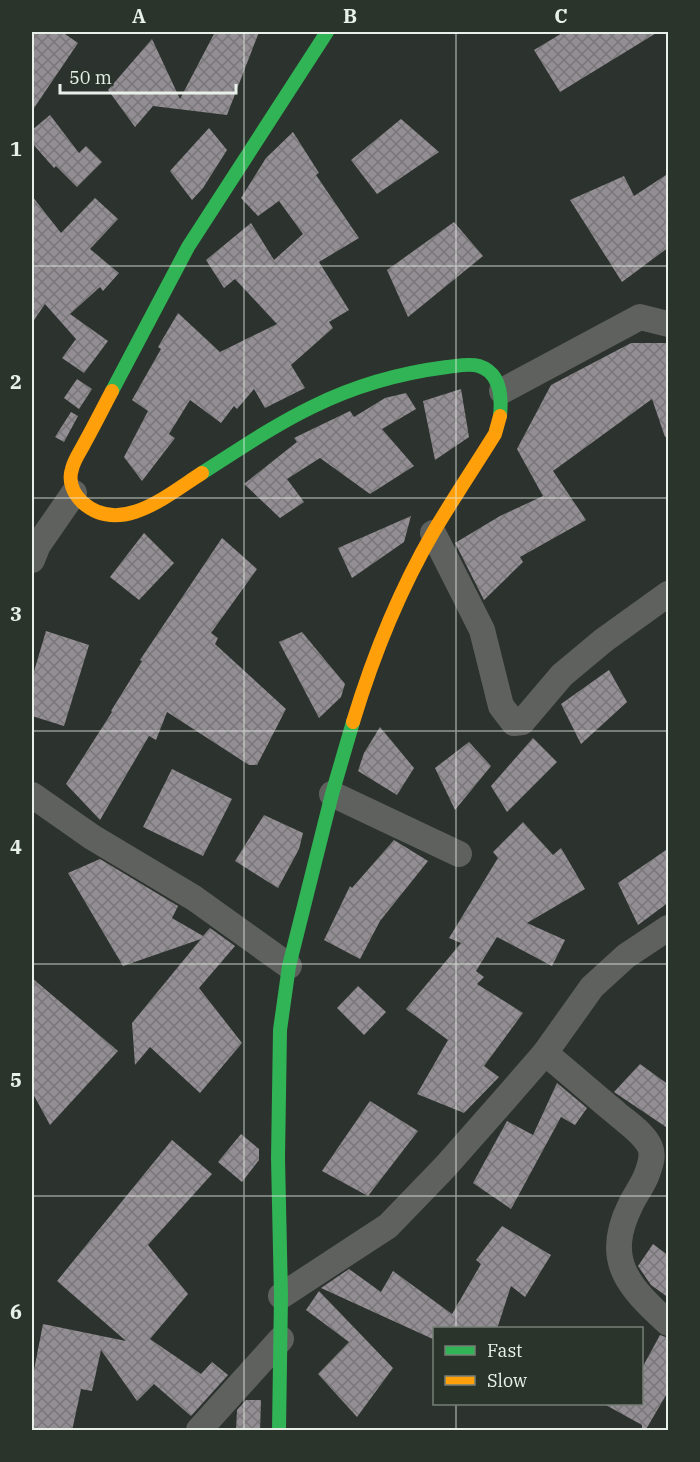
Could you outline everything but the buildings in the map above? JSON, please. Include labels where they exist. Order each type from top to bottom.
[{"type":"street","points":[[279,1431],[280,1030],[289,966],[332,794],[377,650],[394,609],[433,533],[495,434],[499,421],[502,391],[493,376],[479,366],[458,365],[372,383],[304,411],[161,499],[130,514],[107,516],[86,505],[74,493],[69,483],[72,467],[188,247],[327,32]]},
{"type":"street","points":[[502,391],[669,303]]},
{"type":"street","points":[[640,318],[669,324]]},
{"type":"street","points":[[34,550],[74,493]]},
{"type":"street","points":[[433,533],[482,630],[501,706],[514,723],[522,722],[562,675],[604,640],[669,594]]},
{"type":"street","points":[[332,794],[459,854]]},
{"type":"street","points":[[32,795],[33,798],[92,837],[194,898],[289,966]]},
{"type":"street","points":[[281,1296],[388,1226],[445,1167],[545,1053],[592,987],[626,956],[669,928]]},
{"type":"street","points":[[545,1053],[633,1128],[651,1150],[651,1162],[645,1180],[629,1207],[619,1237],[619,1255],[627,1279],[636,1292],[669,1323]]},
{"type":"street","points":[[199,1431],[281,1338]]},
{"type":"traffic: fast","points":[[112,391],[188,247],[327,32]]},
{"type":"traffic: fast","points":[[202,473],[270,430],[328,399],[378,381],[412,373],[467,365],[486,369],[492,374],[498,386],[501,401],[500,416]]},
{"type":"traffic: fast","points":[[279,1430],[280,1030],[289,966],[332,794],[353,722]]},
{"type":"traffic: slow","points":[[112,391],[72,469],[72,487],[82,502],[97,512],[112,515],[128,514],[160,501],[202,473]]},
{"type":"traffic: slow","points":[[353,722],[378,648],[409,577],[434,531],[495,434],[500,416]]}]
